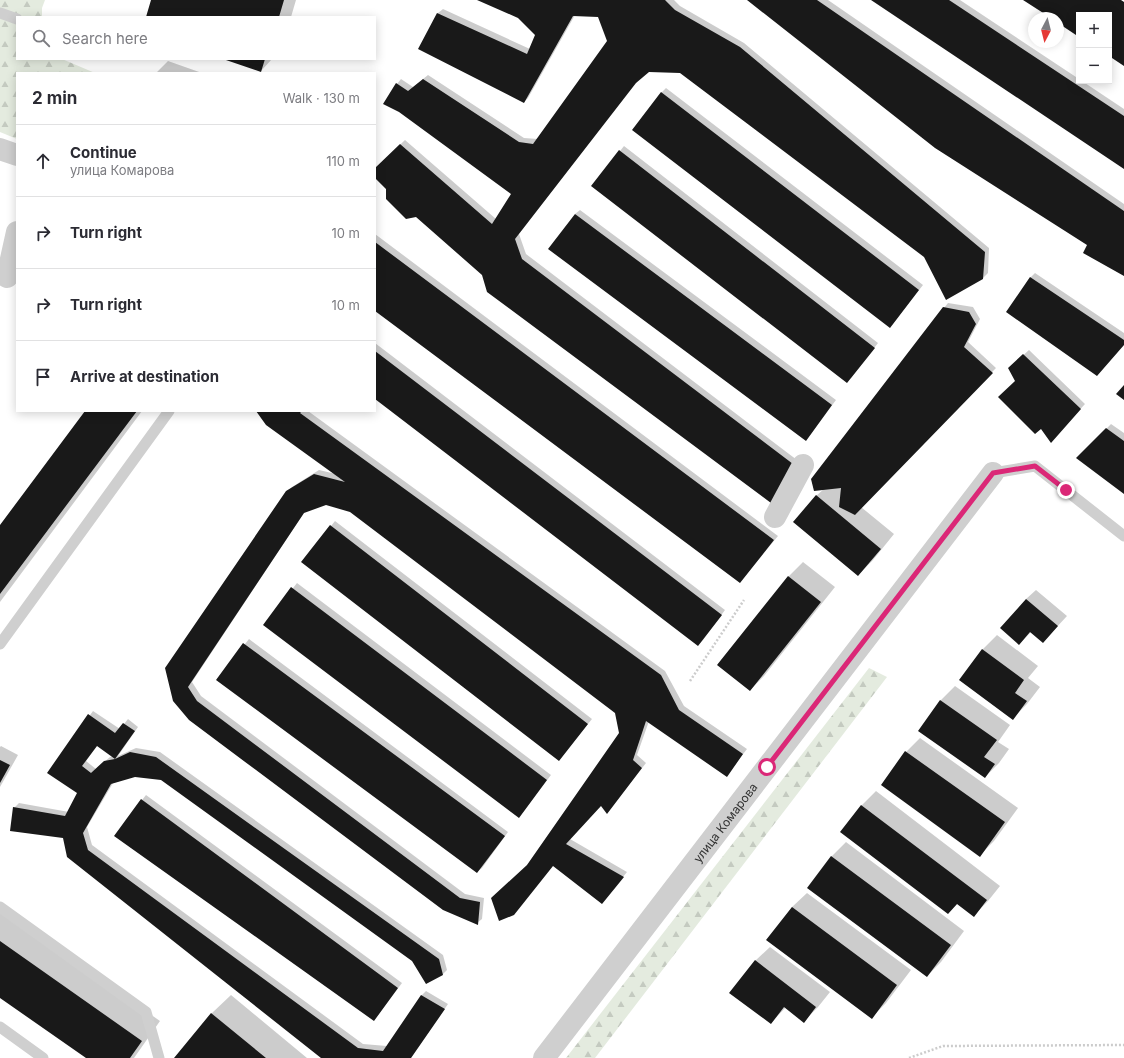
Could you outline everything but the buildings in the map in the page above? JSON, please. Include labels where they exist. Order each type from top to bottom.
[{"type":"street","points":[[0,149],[16,155]]},
{"type":"street","points":[[12,279],[16,241]]},
{"type":"street","points":[[775,517],[803,465]]},
{"type":"street","name":"улица Комарова","points":[[544,1058],[993,473]]},
{"type":"lane","points":[[0,13],[16,19]]},
{"type":"lane","points":[[0,644],[168,412]]},
{"type":"lane","points":[[993,473],[1035,466],[1124,536]]},
{"type":"lane","points":[[0,907],[146,1012],[159,1058]]},
{"type":"lane","points":[[0,1026],[44,1058]]},
{"type":"path","points":[[690,681],[744,600]]},
{"type":"path","points":[[908,1058],[944,1046],[1124,1045]]},
{"type":"green space","points":[[0,0],[45,0],[42,8],[42,16],[16,16],[16,60],[64,60],[93,72],[16,72],[16,139],[0,132]]},
{"type":"green space","points":[[869,668],[887,677],[595,1058],[566,1058]]},
{"type":"route","points":[[767,767],[993,473],[1035,466],[1066,490]]}]
